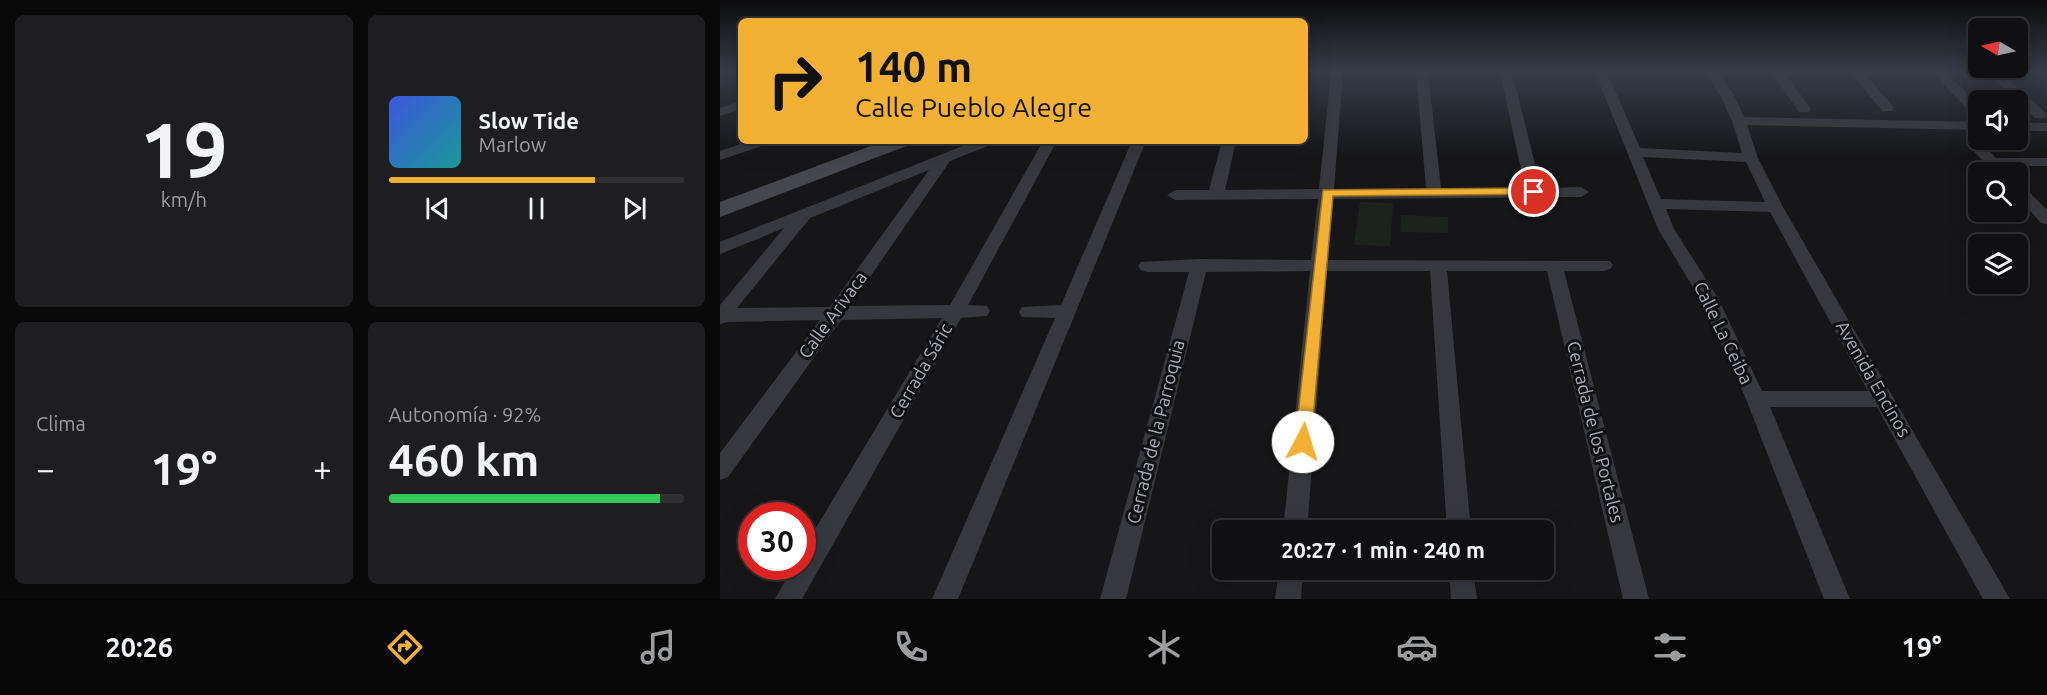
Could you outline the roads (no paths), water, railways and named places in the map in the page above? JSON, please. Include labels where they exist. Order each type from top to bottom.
[{"type":"street","points":[[1296,520],[1335,100]]},
{"type":"street","points":[[1425,100],[1434,192]]},
{"type":"street","points":[[1513,100],[1534,192]]},
{"type":"street","name":"Calle La Ceiba","points":[[1614,100],[1624,123],[1627,139],[1635,152],[1666,229],[1709,298],[1756,399],[1837,599]]},
{"type":"street","name":"Avenida Encinos","points":[[1729,100],[1739,121],[1751,158],[1775,207],[1997,599]]},
{"type":"street","points":[[1796,100],[1803,110]]},
{"type":"street","points":[[1880,100],[1887,108]]},
{"type":"street","points":[[2023,100],[2040,115]]},
{"type":"street","points":[[720,112],[738,106]]},
{"type":"street","points":[[1739,121],[1968,126]]},
{"type":"street","points":[[2028,127],[2047,128]]},
{"type":"street","points":[[720,156],[754,144]]},
{"type":"street","points":[[720,191],[847,144]]},
{"type":"street","points":[[720,210],[894,144]]},
{"type":"street","points":[[720,248],[980,144]]},
{"type":"street","name":"Cerrada Sáric","points":[[788,599],[956,310],[1048,144]]},
{"type":"street","points":[[945,599],[1138,144]]},
{"type":"street","points":[[1216,194],[1228,144]]},
{"type":"street","points":[[1980,150],[1992,162]]},
{"type":"street","points":[[1635,152],[1751,158]]},
{"type":"street","name":"Calle Arivaca","points":[[720,470],[837,311],[945,158]]},
{"type":"street","points":[[2028,164],[2047,162]]},
{"type":"street","points":[[1175,195],[1327,192],[1581,192]]},
{"type":"street","points":[[2028,199],[2047,219]]},
{"type":"street","points":[[1657,204],[1775,207]]},
{"type":"street","points":[[721,315],[804,214]]},
{"type":"street","name":"Cerrada de la Parroquia","points":[[1113,599],[1199,265]]},
{"type":"street","name":"Cerrada de los Portales","points":[[1554,265],[1636,599]]},
{"type":"street","points":[[1147,266],[1604,265]]},
{"type":"street","points":[[1438,266],[1457,520]]},
{"type":"street","points":[[721,315],[981,310]]},
{"type":"street","points":[[1028,312],[1066,311]]},
{"type":"street","points":[[1756,399],[1884,399]]},
{"type":"street","points":[[1288,599],[1290,580]]},
{"type":"street","points":[[1462,580],[1464,599]]}]
